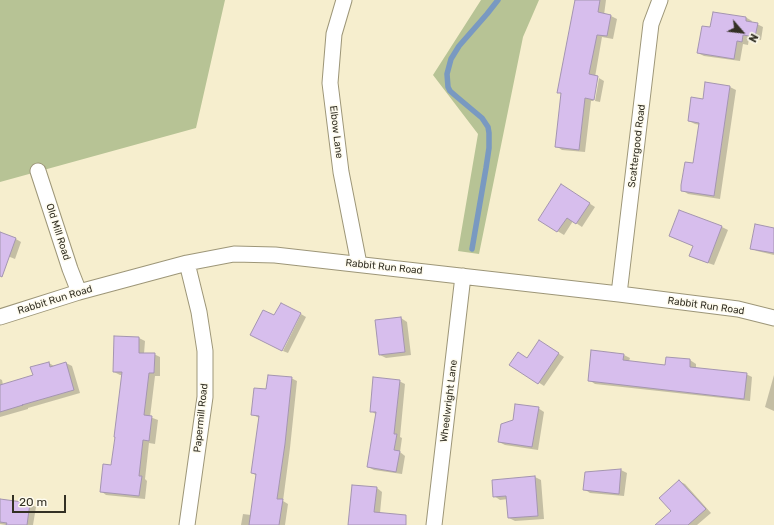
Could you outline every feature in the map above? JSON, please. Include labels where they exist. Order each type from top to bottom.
[{"type":"street","name":"Elbow Lane","points":[[344,0],[334,34],[330,83],[341,172],[359,264]]},
{"type":"street","name":"Scattergood Road","points":[[620,294],[651,24],[660,0]]},
{"type":"street","name":"Old Mill Road","points":[[38,171],[79,292]]},
{"type":"street","name":"Rabbit Run Road","points":[[0,317],[79,292],[187,264],[234,254],[275,255],[620,294],[738,309],[774,318]]},
{"type":"street","name":"Papermill Road","points":[[187,264],[199,312],[205,351],[205,398],[187,525]]},
{"type":"street","name":"Wheelwright Lane","points":[[434,525],[463,276]]},
{"type":"green space","points":[[0,0],[225,0],[196,128],[0,182]]},
{"type":"green space","points":[[481,0],[539,0],[523,37],[479,254],[458,251],[478,134],[433,75]]},
{"type":"building","points":[[575,0],[600,0],[598,12],[611,15],[607,36],[597,35],[589,74],[598,76],[594,100],[585,98],[579,150],[555,147],[561,93],[557,93]]},
{"type":"building","points":[[713,12],[746,17],[746,21],[758,23],[755,37],[743,35],[742,42],[737,41],[734,59],[697,53],[702,26],[710,27]]},
{"type":"building","points":[[705,82],[730,86],[714,196],[681,191],[685,162],[693,163],[699,123],[688,121],[691,97],[703,99]]},
{"type":"building","points":[[561,184],[590,203],[576,224],[567,218],[557,232],[538,220]]},
{"type":"building","points":[[679,210],[722,226],[708,263],[689,256],[693,246],[669,236]]},
{"type":"building","points":[[755,224],[774,228],[774,253],[750,249]]},
{"type":"building","points":[[0,232],[16,238],[2,277],[0,276]]},
{"type":"building","points":[[281,303],[301,313],[282,351],[250,335],[263,310],[274,315]]},
{"type":"building","points":[[401,317],[405,352],[379,355],[375,320]]},
{"type":"building","points":[[114,336],[139,337],[139,353],[155,353],[154,373],[149,373],[144,415],[152,416],[149,441],[143,440],[139,476],[142,476],[139,496],[100,492],[103,464],[111,465],[122,372],[113,372]]},
{"type":"building","points":[[539,340],[559,353],[538,384],[509,365],[518,352],[527,358]]},
{"type":"building","points":[[591,350],[624,354],[623,360],[665,365],[666,357],[690,359],[690,367],[747,373],[744,399],[588,381]]},
{"type":"building","points":[[49,362],[50,367],[66,362],[74,390],[0,412],[0,385],[33,375],[30,367]]},
{"type":"building","points":[[268,375],[292,377],[285,444],[277,499],[283,499],[279,525],[249,525],[256,474],[251,473],[259,416],[251,415],[254,388],[266,389]]},
{"type":"building","points":[[373,377],[400,380],[394,434],[397,434],[394,450],[400,451],[396,472],[367,467],[376,412],[370,412]]},
{"type":"building","points":[[515,404],[539,407],[532,447],[498,442],[501,424],[513,420]]},
{"type":"building","points":[[621,469],[619,494],[583,490],[585,472]]},
{"type":"building","points":[[535,476],[538,516],[508,518],[506,496],[493,497],[492,480]]},
{"type":"building","points":[[679,480],[706,509],[688,525],[655,525],[671,511],[659,498]]},
{"type":"building","points":[[352,485],[377,487],[374,512],[406,515],[406,525],[348,525]]},
{"type":"building","points":[[0,499],[30,503],[27,525],[6,525],[7,523],[0,522]]},
{"type":"waterway","points":[[472,249],[489,148],[489,133],[488,127],[482,118],[450,91],[448,87],[447,74],[451,59],[459,46],[498,0]]}]
